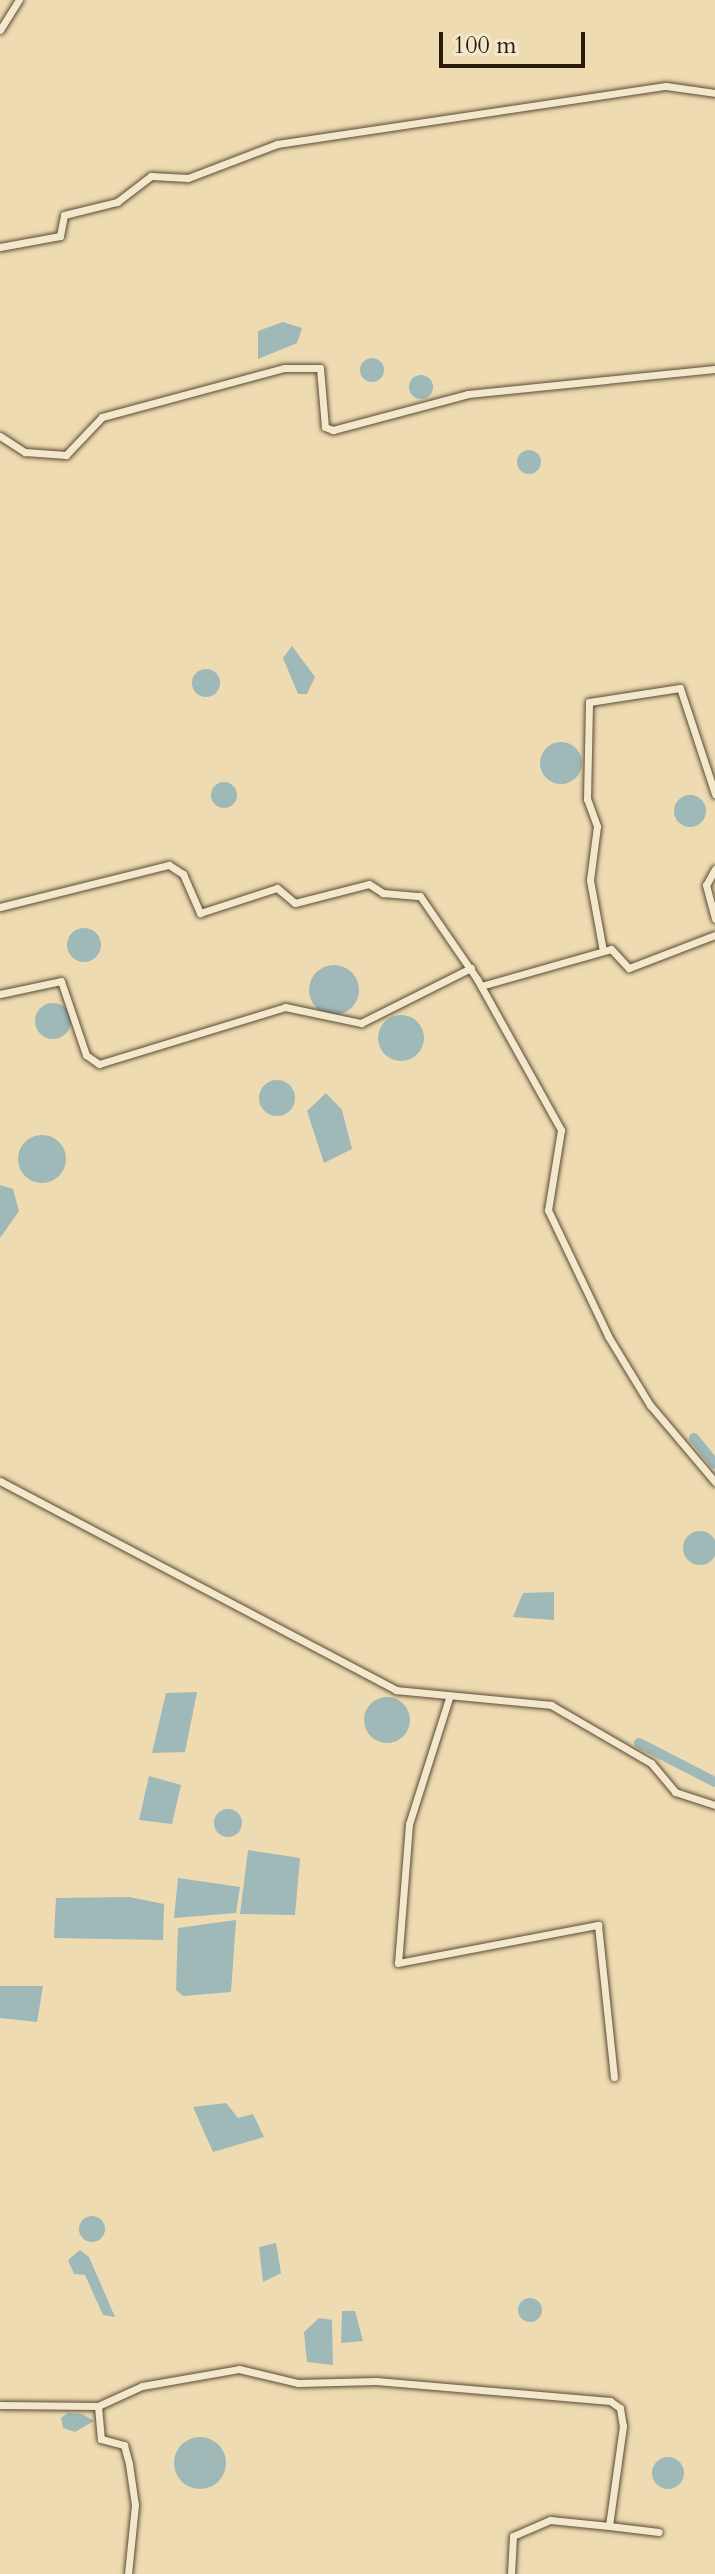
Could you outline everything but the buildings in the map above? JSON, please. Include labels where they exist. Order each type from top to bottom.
[{"type":"street","points":[[0,30],[19,0]]},
{"type":"street","points":[[0,247],[60,236],[64,215],[117,202],[151,176],[188,178],[277,144],[666,86],[715,93]]},
{"type":"street","points":[[0,436],[25,452],[66,455],[102,417],[284,368],[320,368],[325,427],[333,430],[468,394],[715,369]]},
{"type":"street","points":[[603,951],[590,880],[597,826],[587,799],[589,702],[680,688],[715,794]]},
{"type":"street","points":[[0,907],[169,865],[183,874],[200,913],[265,890],[281,888],[295,903],[372,884],[383,893],[420,896],[471,968],[561,1130],[547,1201],[564,1246],[627,1370],[715,1482]]},
{"type":"street","points":[[715,869],[706,885],[715,919]]},
{"type":"street","points":[[481,986],[603,951],[617,951],[628,968],[715,935]]},
{"type":"street","points":[[0,994],[61,981],[86,1055],[99,1064],[285,1007],[361,1023],[471,968]]},
{"type":"street","points":[[0,1481],[396,1690],[449,1698],[551,1705],[589,1721],[651,1763],[675,1792],[715,1805]]},
{"type":"street","points":[[449,1698],[409,1824],[398,1963],[598,1925],[614,2077]]},
{"type":"street","points":[[0,2405],[98,2406],[142,2386],[239,2369],[298,2383],[598,2397],[620,2408],[623,2426],[609,2526]]},
{"type":"street","points":[[98,2406],[101,2439],[124,2445],[129,2464],[135,2505],[128,2574]]},
{"type":"street","points":[[511,2574],[513,2536],[550,2520],[659,2532]]},
{"type":"water","points":[[283,322],[302,328],[297,343],[258,359],[258,331]]},
{"type":"water","points":[[372,358],[380,362],[384,370],[380,378],[372,382],[364,378],[360,370],[364,362]]},
{"type":"water","points":[[421,375],[432,382],[433,387],[426,398],[421,399],[410,392],[409,387],[416,376]]},
{"type":"water","points":[[529,450],[537,454],[541,462],[537,470],[529,474],[521,470],[517,462],[521,454]]},
{"type":"water","points":[[292,646],[315,677],[307,694],[298,694],[283,658]]},
{"type":"water","points":[[206,669],[216,673],[220,683],[216,693],[206,697],[196,693],[192,683],[196,673]]},
{"type":"water","points":[[561,742],[576,748],[582,763],[576,778],[561,784],[546,778],[540,763],[546,748]]},
{"type":"water","points":[[224,782],[233,786],[237,795],[233,804],[224,808],[215,804],[211,795],[215,786]]},
{"type":"water","points":[[690,795],[701,800],[706,811],[701,822],[690,827],[679,822],[674,811],[679,800]]},
{"type":"water","points":[[84,928],[96,933],[101,945],[96,957],[84,962],[72,957],[67,945],[72,933]]},
{"type":"water","points":[[334,965],[351,973],[359,990],[351,1007],[334,1015],[317,1007],[309,990],[317,973]]},
{"type":"water","points":[[53,1003],[66,1008],[71,1021],[66,1034],[53,1039],[40,1034],[35,1021],[40,1008]]},
{"type":"water","points":[[401,1015],[417,1022],[424,1038],[417,1054],[401,1061],[385,1054],[378,1038],[385,1022]]},
{"type":"water","points":[[277,1080],[290,1085],[295,1098],[290,1111],[277,1116],[264,1111],[259,1098],[264,1085]]},
{"type":"water","points":[[326,1093],[342,1110],[352,1149],[324,1163],[307,1111]]},
{"type":"water","points":[[42,1135],[59,1142],[66,1159],[59,1176],[42,1183],[25,1176],[18,1159],[25,1142]]},
{"type":"water","points":[[0,1185],[13,1189],[19,1211],[0,1238]]},
{"type":"water","points":[[700,1531],[712,1536],[717,1548],[712,1560],[700,1565],[688,1560],[683,1548],[688,1536]]},
{"type":"water","points":[[554,1592],[554,1620],[513,1617],[523,1593]]},
{"type":"water","points":[[197,1692],[185,1752],[152,1753],[166,1693]]},
{"type":"water","points":[[387,1697],[403,1704],[410,1720],[403,1736],[387,1743],[371,1736],[364,1720],[371,1704]]},
{"type":"water","points":[[149,1776],[181,1785],[172,1824],[139,1820]]},
{"type":"water","points":[[228,1809],[238,1813],[242,1823],[238,1833],[228,1837],[218,1833],[214,1823],[218,1813]]},
{"type":"water","points":[[248,1850],[300,1858],[295,1915],[240,1914]]},
{"type":"water","points":[[178,1878],[240,1887],[236,1913],[174,1918]]},
{"type":"water","points":[[129,1897],[164,1904],[163,1940],[54,1938],[56,1898]]},
{"type":"water","points":[[236,1920],[231,1992],[183,1996],[176,1990],[178,1928]]},
{"type":"water","points":[[0,1986],[43,1986],[37,2022],[0,2018]]},
{"type":"water","points":[[226,2103],[238,2118],[253,2114],[264,2137],[213,2152],[193,2107]]},
{"type":"water","points":[[92,2216],[101,2220],[105,2229],[101,2238],[92,2242],[83,2238],[79,2229],[83,2220]]},
{"type":"water","points":[[276,2243],[281,2273],[263,2282],[259,2247]]},
{"type":"water","points":[[80,2250],[89,2257],[115,2317],[103,2315],[85,2275],[74,2274],[68,2260]]},
{"type":"water","points":[[525,2298],[535,2298],[542,2305],[542,2315],[535,2322],[525,2322],[518,2315],[518,2305]]},
{"type":"water","points":[[342,2311],[355,2311],[363,2341],[341,2343]]},
{"type":"water","points":[[319,2318],[332,2320],[333,2365],[307,2362],[304,2332]]},
{"type":"water","points":[[68,2413],[82,2414],[94,2421],[75,2432],[63,2428],[61,2418]]},
{"type":"water","points":[[200,2437],[218,2445],[226,2463],[218,2481],[200,2489],[182,2481],[174,2463],[182,2445]]},
{"type":"water","points":[[668,2457],[679,2462],[684,2473],[679,2484],[668,2489],[657,2484],[652,2473],[657,2462]]},
{"type":"waterway","points":[[694,1438],[715,1464]]},
{"type":"waterway","points":[[639,1743],[715,1782]]}]
